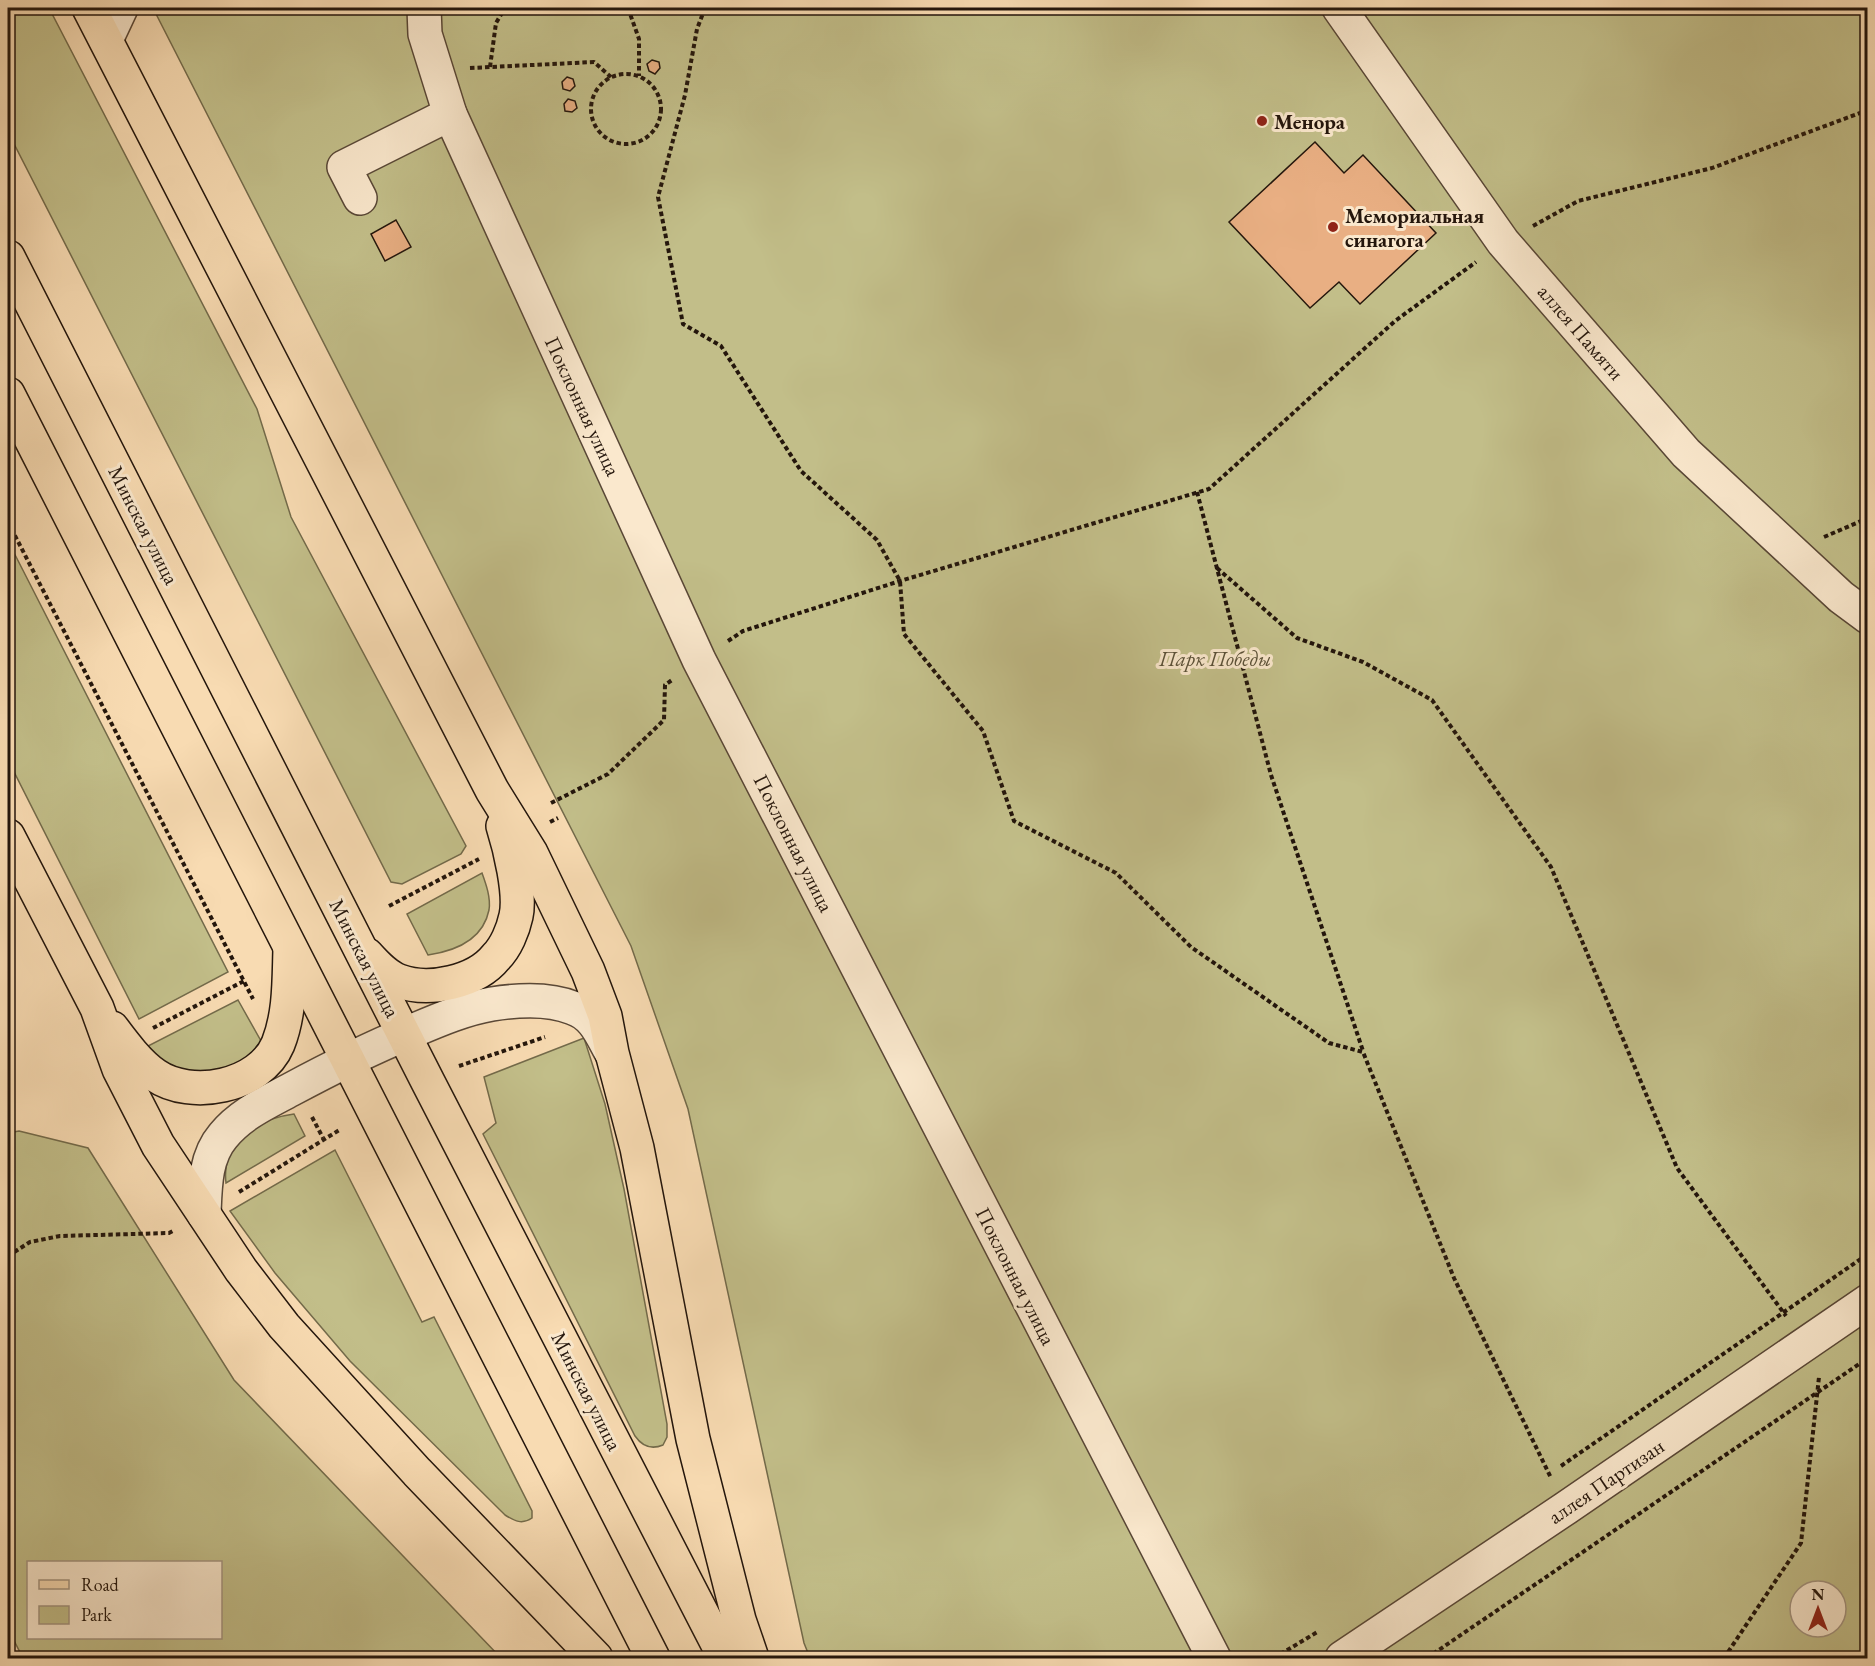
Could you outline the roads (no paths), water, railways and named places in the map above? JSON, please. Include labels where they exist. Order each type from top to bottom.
[{"type":"main road","points":[[89,8],[492,790],[531,853],[588,971],[605,1016],[612,1053],[637,1148],[693,1439],[739,1620],[752,1659]]},
{"type":"main road","name":"Минская улица","points":[[8,257],[725,1659]]},
{"type":"main road","points":[[8,394],[652,1659]]},
{"type":"main road","points":[[359,947],[379,969],[399,981],[425,986],[450,983],[472,976],[496,958],[510,935],[517,914],[509,844],[492,790]]},
{"type":"main road","points":[[8,836],[97,1008],[119,1069],[158,1145],[217,1206],[241,1270],[284,1326],[417,1472],[596,1659]]},
{"type":"main road","points":[[97,1008],[130,1052],[155,1076],[182,1086],[210,1088],[238,1081],[260,1068],[277,1046],[287,1012],[291,947]]},
{"type":"street","points":[[106,40],[121,8]]},
{"type":"street","name":"Поклонная улица","points":[[424,8],[425,34],[450,114],[699,660],[1214,1659]]},
{"type":"street","name":"аллея Памяти","points":[[1339,8],[1503,242],[1686,453],[1841,597],[1868,617]]},
{"type":"street","points":[[360,198],[344,167],[450,114]]},
{"type":"street","points":[[217,1206],[205,1186],[210,1159],[223,1136],[241,1117],[348,1060],[440,1019],[491,1004],[522,1001],[552,1003],[574,1008],[588,1016],[612,1053]]},
{"type":"street","name":"аллея Партизан","points":[[1342,1659],[1868,1301]]},
{"type":"place","name":"Менора","points":[[1262,121]]},
{"type":"place","name":"Мемориальная синагога","points":[[1333,227]]},
{"type":"park label","name":"Парк Победы","points":[[1215,658]]}]
